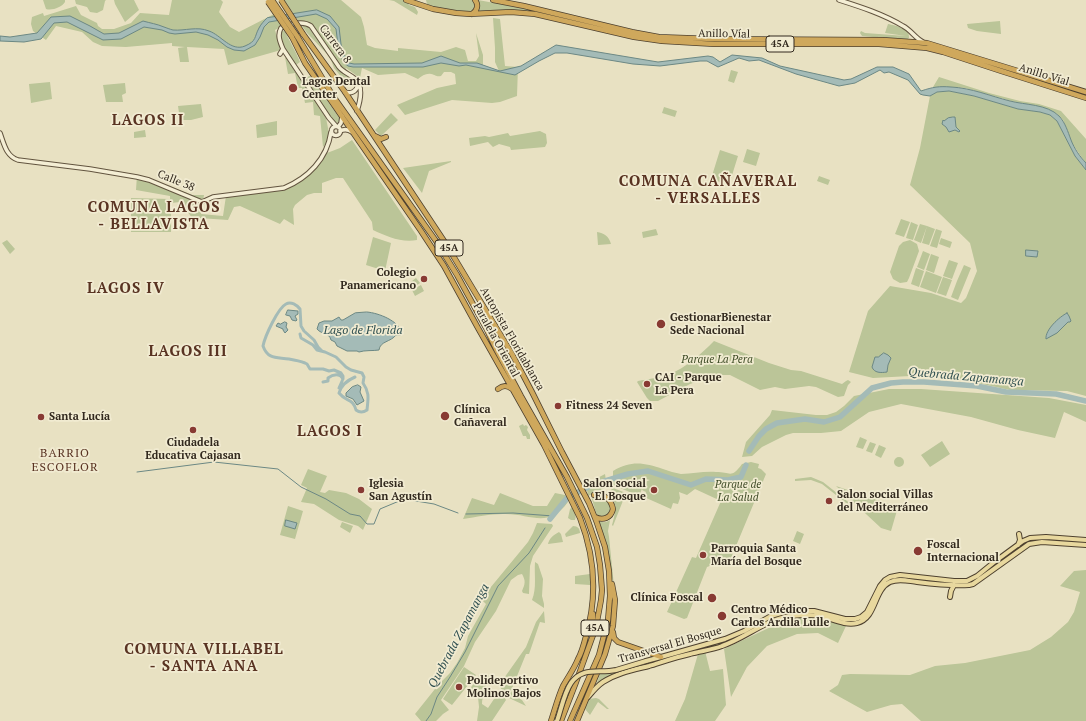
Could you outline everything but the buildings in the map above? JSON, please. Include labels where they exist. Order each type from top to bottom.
[{"type":"highway","name":"Autopista Floridablanca","points":[[281,0],[446,244],[512,354],[595,517],[605,547],[609,571],[609,608],[603,643],[595,666],[570,721]]},
{"type":"highway","name":"Anillo Víal","points":[[406,0],[429,8],[449,12],[470,14],[524,12],[634,37],[662,41],[714,44],[879,44],[918,47],[943,52],[1086,98]]},
{"type":"highway","points":[[424,0],[429,8]]},
{"type":"highway","points":[[470,14],[477,8],[475,0]]},
{"type":"highway","name":"Anillo Víal","points":[[493,0],[659,37],[714,39],[828,39],[927,43],[1086,92]]},
{"type":"highway","name":"Autopista Floridablanca","points":[[269,1],[333,96],[358,129],[447,258],[477,311],[521,396],[567,477],[592,531],[597,547],[601,572],[602,600],[596,626],[561,721]]},
{"type":"highway","name":"Paralela Oriental","points":[[294,37],[305,63],[444,266],[544,445],[576,509],[585,531],[590,553],[594,591],[590,616],[579,658],[562,688],[551,721]]},
{"type":"highway","points":[[372,133],[379,138],[386,137]]},
{"type":"highway","points":[[403,180],[414,188]]},
{"type":"highway","points":[[498,389],[505,386],[514,391]]},
{"type":"highway","points":[[594,495],[607,498],[613,509],[610,516],[607,518],[599,519],[595,517]]},
{"type":"highway","points":[[609,571],[615,600],[613,626],[614,638],[616,641],[661,657]]},
{"type":"highway","points":[[592,636],[594,591]]},
{"type":"highway","points":[[577,721],[605,654],[613,626]]},
{"type":"main road","points":[[839,0],[881,14],[906,27],[918,40],[927,43]]},
{"type":"main road","name":"Carrera 8","points":[[337,126],[329,118],[283,49],[279,34],[281,28],[304,22],[308,24],[339,67],[358,82]]},
{"type":"main road","points":[[907,41],[912,38],[912,33]]},
{"type":"main road","points":[[280,54],[283,49]]},
{"type":"main road","points":[[344,92],[350,93],[354,91],[358,87],[358,82]]},
{"type":"main road","points":[[357,111],[360,97],[358,82]]},
{"type":"main road","points":[[341,115],[341,123],[333,127],[331,131],[333,135],[337,135],[340,131],[348,129],[352,132]]},
{"type":"main road","name":"Carrera 8","points":[[329,118],[331,131]]},
{"type":"main road","points":[[337,126],[340,131]]},
{"type":"main road","name":"Calle 38","points":[[329,143],[331,131]]},
{"type":"main road","name":"Calle 38","points":[[0,134],[8,153],[12,158],[116,172],[155,183],[202,202],[213,197],[284,188],[292,185],[304,178],[311,171],[318,163],[329,143],[337,135]]},
{"type":"main road","points":[[1017,546],[1020,540],[1019,534]]},
{"type":"main road","name":"Transversal El Bosque","points":[[557,721],[571,683],[575,678],[586,672],[614,670],[725,639],[744,631],[771,616],[788,611],[814,611],[845,619],[855,619],[861,617],[867,612],[880,586],[890,577],[900,575],[967,581],[977,576],[1026,540],[1034,537],[1086,540]]},
{"type":"main road","name":"Transversal El Bosque","points":[[587,697],[602,683],[619,674],[722,646],[781,618],[816,615],[855,624],[864,620],[871,612],[884,587],[892,581],[903,580],[969,585],[973,584],[1029,544],[1042,542],[1086,544]]},
{"type":"main road","points":[[950,596],[954,585]]},
{"type":"green space","points":[[43,0],[65,0],[65,2],[57,8],[46,9]]},
{"type":"green space","points":[[75,0],[106,0],[103,10],[97,13],[90,12],[87,7],[76,4]]},
{"type":"green space","points":[[114,0],[134,0],[139,10],[125,22]]},
{"type":"green space","points":[[172,0],[221,0],[223,2],[219,12],[230,27],[239,32],[278,12],[286,24],[275,30],[281,50],[228,65],[224,49],[187,47],[189,62],[180,62],[178,48],[185,47],[172,46],[172,43],[126,47],[102,46],[93,42],[82,32],[56,26],[46,40],[33,31],[31,24],[32,17],[43,13],[44,16],[76,6],[81,15],[97,23],[102,29],[114,29],[131,23],[140,13],[169,15]]},
{"type":"green space","points":[[284,0],[341,0],[361,17],[367,45],[375,48],[398,51],[398,48],[441,52],[456,47],[465,50],[468,61],[476,61],[479,56],[476,33],[483,55],[483,65],[499,71],[495,62],[493,18],[500,19],[505,66],[518,67],[517,96],[492,103],[452,100],[405,115],[397,105],[437,88],[456,84],[455,74],[451,72],[444,72],[441,76],[438,76],[427,74],[418,79],[405,73],[378,75],[362,68],[360,78],[346,68],[344,73],[351,81],[350,85],[347,84],[334,68],[327,54],[307,33]]},
{"type":"green space","points":[[389,0],[403,0],[409,5],[415,7],[418,12],[417,15],[394,1]]},
{"type":"green space","points":[[426,0],[471,0],[474,1],[475,7],[473,11],[468,13],[429,6]]},
{"type":"green space","points":[[478,0],[544,13],[521,11],[477,13],[480,7]]},
{"type":"green space","points":[[1000,21],[1001,34],[977,31],[968,28],[967,24]]},
{"type":"green space","points":[[888,24],[905,29],[909,34],[909,38],[906,40],[862,36],[860,33],[861,31],[865,33],[906,36],[885,33]]},
{"type":"green space","points":[[282,30],[285,32],[300,62],[296,65],[287,53],[283,44],[281,35]]},
{"type":"green space","points":[[285,57],[303,81],[326,118],[329,133],[327,142],[323,147],[320,116],[314,115],[313,102],[305,103],[302,88],[298,88],[295,73],[288,74]]},
{"type":"green space","points":[[731,70],[738,72],[734,83],[728,81]]},
{"type":"green space","points":[[310,76],[340,119],[339,122],[337,123],[333,121],[304,78]]},
{"type":"green space","points":[[939,77],[989,93],[1039,104],[1061,111],[1086,139],[1086,163],[1072,143],[1063,120],[1057,114],[1044,108],[1011,101],[965,88],[933,87]]},
{"type":"green space","points":[[50,82],[52,99],[31,103],[29,84]]},
{"type":"green space","points":[[125,83],[126,93],[122,95],[123,102],[106,102],[103,85]]},
{"type":"green space","points":[[949,91],[974,96],[1018,109],[1050,115],[1057,121],[1075,156],[1086,170],[1086,396],[1067,391],[1010,390],[964,380],[910,376],[873,378],[849,372],[868,311],[890,286],[931,293],[961,303],[966,298],[977,271],[970,243],[910,185],[920,148],[930,96],[937,92]]},
{"type":"green space","points":[[201,104],[203,117],[191,120],[180,120],[178,106]]},
{"type":"green space","points":[[664,107],[677,111],[675,117],[662,113]]},
{"type":"green space","points":[[391,113],[398,120],[381,136],[375,130]]},
{"type":"green space","points":[[277,121],[277,135],[257,138],[256,125]]},
{"type":"green space","points":[[145,130],[146,137],[134,138],[134,132]]},
{"type":"green space","points":[[540,131],[546,134],[547,143],[545,147],[511,150],[510,147],[499,144],[493,147],[488,142],[470,146],[469,138],[489,137],[508,133],[510,136]]},
{"type":"green space","points":[[352,140],[417,236],[417,240],[399,240],[373,230],[372,222],[343,178],[336,178],[322,183],[322,193],[307,195],[295,205],[293,209],[294,225],[284,219],[280,224],[240,206],[234,207],[228,220],[193,219],[180,202],[171,203],[171,232],[131,232],[131,198],[170,199],[170,196],[136,190],[137,175],[192,195],[204,195],[201,214],[223,216],[226,196],[280,188],[290,185],[305,176],[327,153],[340,148]]},
{"type":"green space","points":[[747,149],[760,153],[756,166],[743,162]]},
{"type":"green space","points":[[720,150],[738,156],[729,185],[711,179]]},
{"type":"green space","points":[[451,161],[429,171],[422,193],[403,168]]},
{"type":"green space","points":[[819,176],[830,180],[828,185],[817,181]]},
{"type":"green space","points":[[901,219],[910,222],[904,237],[895,234]]},
{"type":"green space","points":[[911,222],[918,225],[913,240],[906,238]]},
{"type":"green space","points":[[920,224],[927,226],[921,243],[914,240]]},
{"type":"green space","points":[[927,226],[935,229],[929,245],[922,243]]},
{"type":"green space","points":[[656,229],[658,235],[643,238],[642,232]]},
{"type":"green space","points":[[936,229],[942,231],[937,248],[930,246]]},
{"type":"green space","points":[[597,232],[606,235],[611,244],[598,245]]},
{"type":"green space","points":[[373,237],[391,243],[385,271],[366,265]]},
{"type":"green space","points":[[941,238],[952,242],[950,248],[939,244]]},
{"type":"green space","points":[[7,240],[15,249],[10,254],[2,243]]},
{"type":"green space","points":[[910,240],[917,244],[919,251],[907,282],[900,283],[893,279],[890,272],[899,246],[903,242]]},
{"type":"green space","points":[[923,251],[930,254],[924,270],[917,267]]},
{"type":"green space","points":[[931,254],[939,257],[934,273],[926,270]]},
{"type":"green space","points":[[949,260],[958,263],[952,279],[943,276]]},
{"type":"green space","points":[[964,265],[971,268],[958,300],[951,297]]},
{"type":"green space","points":[[916,268],[924,271],[919,287],[911,284]]},
{"type":"green space","points":[[926,271],[934,274],[928,290],[920,287]]},
{"type":"green space","points":[[934,274],[942,277],[936,293],[928,290]]},
{"type":"green space","points":[[943,277],[952,280],[946,296],[937,293]]},
{"type":"green space","points":[[416,278],[420,283],[411,289],[408,284]]},
{"type":"green space","points":[[421,285],[424,291],[415,296],[412,290]]},
{"type":"green space","name":"Parque La Pera","points":[[714,341],[769,363],[791,370],[801,371],[842,384],[848,380],[851,382],[848,385],[844,396],[838,397],[816,387],[809,386],[785,389],[775,387],[760,390],[730,375],[716,375],[690,384],[658,401],[650,401],[647,398],[637,382],[638,381],[661,376],[681,368],[704,351]]},
{"type":"green space","points":[[889,389],[921,389],[1049,398],[1086,405],[1086,422],[1064,412],[1055,438],[1018,430],[971,417],[901,404],[869,412],[841,431],[793,433],[786,435],[762,447],[752,456],[742,457],[746,442],[770,415],[772,410],[827,415],[836,412],[854,396]]},
{"type":"green space","points":[[523,424],[524,426],[526,425],[528,427],[527,430],[530,435],[530,439],[523,436],[519,426]]},
{"type":"green space","points":[[860,437],[867,440],[863,449],[856,447]]},
{"type":"green space","points":[[942,441],[950,454],[930,467],[921,455]]},
{"type":"green space","points":[[870,442],[876,444],[872,453],[866,451]]},
{"type":"green space","points":[[879,445],[886,448],[881,458],[875,455]]},
{"type":"green space","points":[[897,457],[901,457],[904,462],[901,467],[897,467],[894,464],[894,460]]},
{"type":"green space","name":"Parque de La Salud","points":[[751,462],[759,464],[758,468],[766,474],[731,558],[707,567],[687,618],[684,619],[667,612],[692,557],[696,558],[721,501],[695,489],[687,495],[679,492],[680,498],[678,504],[673,503],[671,509],[644,497],[646,492],[642,490],[645,482],[650,480],[646,479],[639,496],[613,485],[613,471],[626,465],[644,464],[681,474],[721,472],[730,474],[735,472],[742,464]]},
{"type":"green space","points":[[308,469],[327,476],[320,492],[325,493],[329,490],[346,493],[359,499],[372,509],[363,530],[358,526],[339,520],[314,504],[301,502],[307,488],[301,485]]},
{"type":"green space","points":[[605,474],[607,487],[588,496],[586,484]]},
{"type":"green space","points":[[811,477],[823,482],[852,505],[850,506],[822,484],[811,480],[795,481],[795,479]]},
{"type":"green space","points":[[836,486],[898,507],[891,531],[881,528]]},
{"type":"green space","points":[[613,488],[626,493],[613,526],[615,508],[611,490]]},
{"type":"green space","points":[[500,493],[533,506],[547,506],[555,493],[565,495],[568,502],[560,511],[553,516],[546,518],[503,514],[463,519],[472,498],[494,505]]},
{"type":"green space","points":[[594,497],[602,497],[610,504],[612,510],[605,517],[598,516],[596,513],[592,499]]},
{"type":"green space","points":[[288,506],[303,511],[295,539],[280,535]]},
{"type":"green space","points":[[572,507],[576,518],[575,520],[568,518]]},
{"type":"green space","points":[[597,519],[604,522],[610,520],[608,531],[614,586]]},
{"type":"green space","points":[[342,522],[353,526],[350,533],[340,527]]},
{"type":"green space","points":[[537,523],[552,524],[553,526],[533,556],[530,566],[529,594],[523,593],[522,591],[525,582],[522,574],[511,580],[496,611],[475,642],[464,666],[441,700],[449,710],[436,721],[421,721],[415,714],[457,663],[465,648],[468,636],[486,604],[481,599],[528,542]]},
{"type":"green space","points":[[573,526],[580,530],[580,533],[566,537],[565,534]]},
{"type":"green space","points":[[797,531],[804,534],[800,544],[793,541]]},
{"type":"green space","points":[[559,532],[563,542],[548,544],[549,540]]},
{"type":"green space","points":[[535,562],[538,564],[543,579],[542,596],[544,608],[532,600],[535,586]]},
{"type":"green space","points":[[1086,570],[1086,721],[921,721],[902,704],[891,705],[867,712],[829,691],[838,685],[842,675],[910,675],[935,666],[965,663],[1030,650],[1051,637],[1068,622],[1074,612],[1080,592],[1060,586],[1074,571]]},
{"type":"green space","points":[[590,574],[590,585],[575,584],[575,576]]},
{"type":"green space","points":[[544,611],[545,623],[540,622],[529,654],[526,654],[511,691],[513,695],[522,700],[526,706],[509,698],[499,686],[485,676],[487,675],[502,681],[526,647],[536,622]]},
{"type":"green space","points":[[809,616],[846,626],[838,643],[818,633],[797,634],[767,646],[747,667],[731,697],[724,649],[792,617]]},
{"type":"green space","points":[[705,651],[710,671],[723,669],[726,705],[715,721],[675,721],[685,699],[698,654]]},
{"type":"green space","name":"Polideportivo Molinos Bajos","points":[[464,667],[476,675],[452,705],[443,699]]},
{"type":"green space","points":[[630,668],[596,686],[600,674],[614,673]]},
{"type":"green space","points":[[479,675],[487,681],[482,704],[488,708],[500,690],[506,700],[492,721],[477,721],[479,707],[478,697],[468,692]]},
{"type":"green space","points":[[596,698],[609,709],[598,702],[590,715],[585,709],[588,699]]},
{"type":"water","points":[[317,10],[330,16],[339,27],[341,44],[346,60],[349,63],[354,64],[422,63],[441,56],[460,63],[477,63],[500,71],[521,66],[556,45],[658,62],[708,56],[713,57],[720,62],[732,55],[762,58],[780,66],[844,80],[851,79],[877,67],[893,67],[909,74],[921,91],[939,87],[959,88],[1010,101],[1042,107],[1054,112],[1065,124],[1074,146],[1086,163],[1086,170],[1075,156],[1057,121],[1050,115],[1018,109],[974,96],[949,91],[937,92],[930,96],[923,95],[920,94],[908,80],[889,72],[884,73],[880,70],[855,83],[839,86],[796,74],[759,60],[749,61],[739,58],[718,67],[707,61],[660,66],[633,64],[567,53],[555,53],[515,75],[466,65],[459,66],[441,63],[423,67],[353,67],[348,66],[343,62],[338,45],[336,29],[327,19],[316,14],[269,22],[264,27],[255,45],[244,51],[234,50],[208,35],[196,32],[175,34],[144,27],[121,39],[103,40],[67,22],[54,23],[41,39],[24,42],[0,41],[0,36],[10,37],[37,33],[51,17],[70,16],[104,34],[119,33],[143,21],[173,30],[204,30],[213,33],[235,47],[240,47],[249,44],[253,40],[267,18]]},
{"type":"water","points":[[955,117],[956,127],[960,131],[955,130],[949,132],[942,124],[943,120],[944,121],[948,118]]},
{"type":"water","points":[[1026,250],[1038,251],[1037,257],[1026,256]]},
{"type":"water","points":[[288,310],[298,311],[298,314],[295,316],[296,321],[292,320],[290,316],[286,315]]},
{"type":"water","name":"Lago de Florida","points":[[367,312],[383,316],[393,321],[400,329],[402,333],[401,335],[396,335],[381,345],[379,350],[359,352],[347,351],[337,346],[329,336],[317,329],[319,323],[324,321],[332,321],[339,317],[343,320],[355,313]]},
{"type":"water","points":[[1067,313],[1071,321],[1057,333],[1046,339],[1046,335],[1050,328],[1060,317]]},
{"type":"water","points":[[285,322],[287,323],[286,327],[288,330],[285,333],[283,329],[276,326],[278,323],[280,324]]},
{"type":"water","points":[[884,353],[891,358],[887,372],[876,371],[872,367],[875,357],[878,357]]},
{"type":"water","points":[[358,385],[361,387],[360,392],[364,401],[357,405],[353,399],[346,396],[346,393],[352,387]]},
{"type":"water","points":[[286,520],[297,523],[295,529],[285,526]]},
{"type":"waterway","points":[[322,351],[301,326],[300,309],[294,304],[290,303],[286,304],[279,311],[269,329],[263,346],[267,354],[270,356],[303,362],[307,364],[310,369],[323,369],[329,371],[334,370],[341,373],[343,379]]},
{"type":"waterway","points":[[300,334],[301,338],[313,345],[317,350],[336,357],[346,367],[362,373],[364,377],[363,383],[367,390],[368,396],[367,410],[363,412],[356,410],[355,406],[339,393],[345,383],[355,377]]},
{"type":"waterway","points":[[323,382],[328,381],[328,378],[332,376],[338,375],[343,379],[339,388]]},
{"type":"waterway","name":"Quebrada Zapamanga","points":[[749,451],[759,436],[766,429],[777,423],[805,419],[824,422],[840,417],[872,388],[891,383],[924,382],[977,386],[1006,392],[1056,394],[1086,401]]},
{"type":"waterway","points":[[137,472],[214,462],[278,469],[301,487],[326,499],[350,514],[360,516],[367,524],[374,524],[380,509],[404,499],[434,504],[458,513]]},
{"type":"waterway","name":"Quebrada Zapamanga","points":[[550,519],[567,498],[592,485],[628,474],[648,471],[691,485],[706,479],[728,480],[741,477],[746,465]]},
{"type":"waterway","points":[[466,514],[513,513],[553,516]]},
{"type":"waterway","name":"Quebrada Zapamanga","points":[[426,721],[431,714],[437,697],[465,652],[498,586],[529,553],[545,528]]},
{"type":"place","name":"Lagos Dental Center","points":[[293,88]]},
{"type":"place","name":"Colegio Panamericano","points":[[424,279]]},
{"type":"place","name":"GestionarBienestar Sede Nacional","points":[[661,324]]},
{"type":"place","name":"CAI - Parque La Pera","points":[[647,384]]},
{"type":"place","name":"Fitness 24 Seven","points":[[558,406]]},
{"type":"place","name":"Clínica Cañaveral","points":[[445,416]]},
{"type":"place","name":"Santa Lucía","points":[[41,417]]},
{"type":"place","name":"Ciudadela Educativa Cajasan","points":[[193,430]]},
{"type":"place","name":"Iglesia San Agustín","points":[[361,490]]},
{"type":"place","name":"Salon social El Bosque","points":[[654,490]]},
{"type":"place","name":"Salon social Villas del Mediterráneo","points":[[829,501]]},
{"type":"place","name":"Foscal Internacional","points":[[918,551]]},
{"type":"place","name":"Parroquia Santa María del Bosque","points":[[703,555]]},
{"type":"place","name":"Clínica Foscal","points":[[712,598]]},
{"type":"place","name":"Centro Médico Carlos Ardila Lulle","points":[[722,616]]},
{"type":"place","name":"Polideportivo Molinos Bajos","points":[[459,687]]},
{"type":"district","name":"LAGOS II","points":[[148,121]]},
{"type":"district","name":"COMUNA CAÑAVERAL - VERSALLES","points":[[708,190]]},
{"type":"district","name":"COMUNA LAGOS - BELLAVISTA","points":[[154,216]]},
{"type":"district","name":"LAGOS IV","points":[[126,289]]},
{"type":"district","name":"LAGOS III","points":[[188,352]]},
{"type":"district","name":"LAGOS I","points":[[330,432]]},
{"type":"district","name":"BARRIO ESCOFLOR","points":[[65,461]]},
{"type":"district","name":"COMUNA VILLABEL - SANTA ANA","points":[[204,658]]}]
